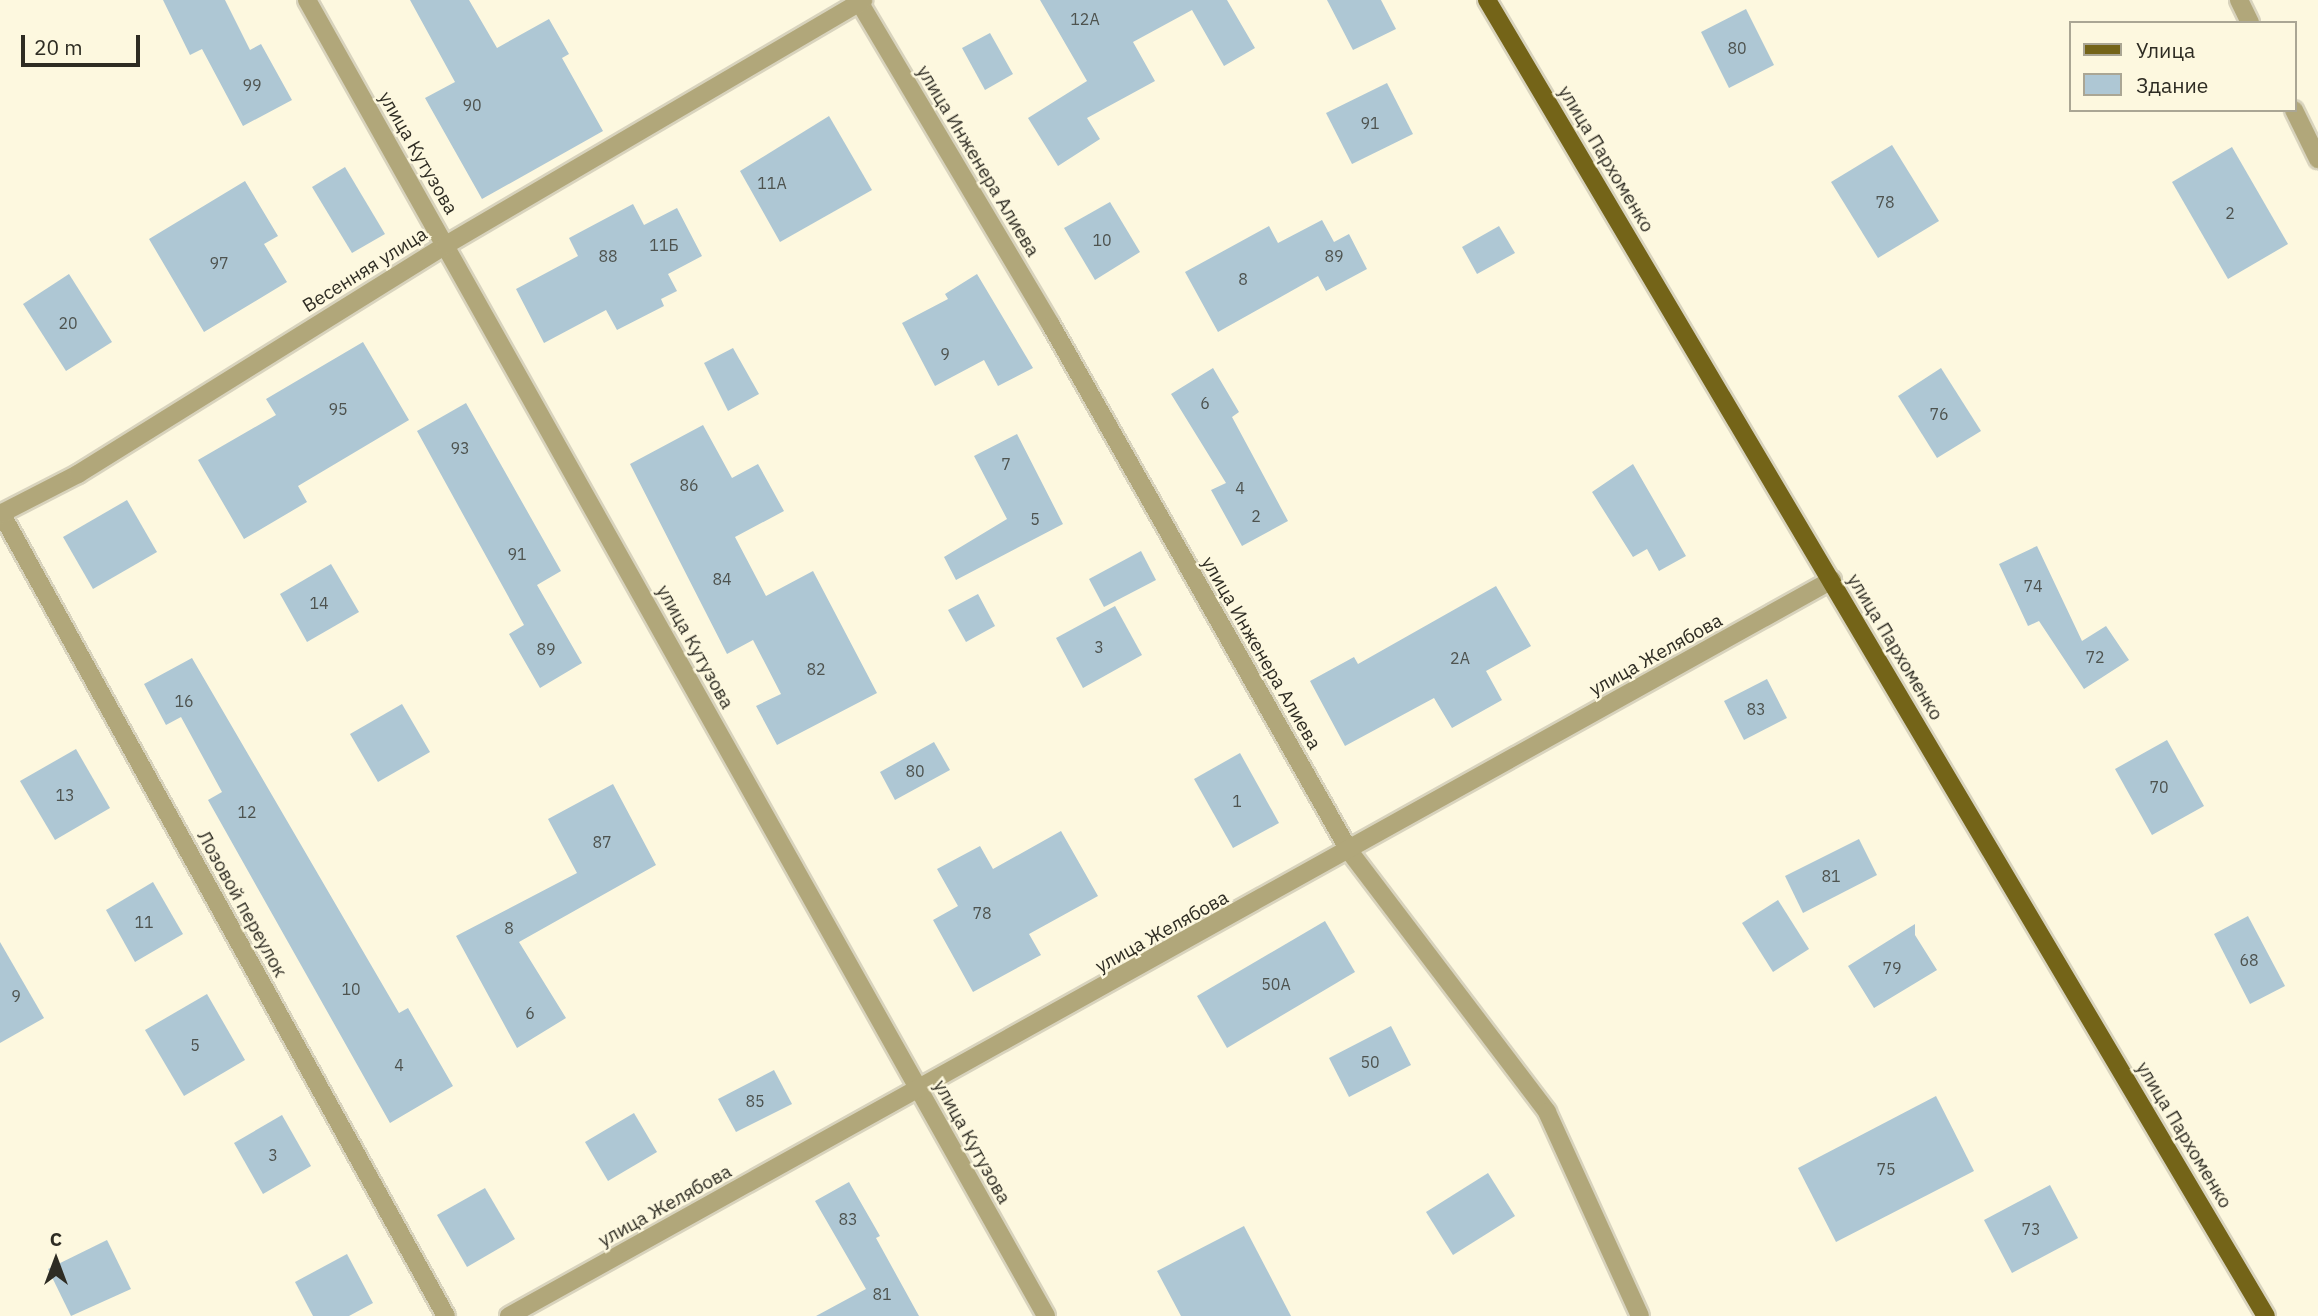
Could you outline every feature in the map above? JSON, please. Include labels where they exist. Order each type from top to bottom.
[{"type":"main road","name":"улица Пархоменко","points":[[1486,0],[2266,1316]]},
{"type":"street","name":"улица Кутузова","points":[[307,0],[1046,1316]]},
{"type":"street","points":[[2239,0],[2249,21]]},
{"type":"street","name":"Весенняя улица","points":[[1,514],[78,474],[446,245],[860,1]]},
{"type":"street","name":"улица Инженера Алиева","points":[[860,1],[1051,325],[1350,852],[1547,1112],[1640,1316]]},
{"type":"street","points":[[2295,112],[2318,159]]},
{"type":"street","name":"Лозовой переулок","points":[[1,514],[446,1316]]},
{"type":"street","name":"улица Желябова","points":[[509,1316],[1350,852],[1832,580]]},
{"type":"building","points":[[163,0],[225,0],[250,50],[261,44],[292,100],[243,126],[202,49],[190,55]]},
{"type":"building","points":[[410,0],[469,0],[497,48],[549,19],[569,54],[562,58],[603,131],[482,199],[425,98],[455,82]]},
{"type":"building","points":[[1040,0],[1227,0],[1255,48],[1224,66],[1192,10],[1133,42],[1155,81],[1087,118],[1100,139],[1058,166],[1028,118],[1087,81]]},
{"type":"building","points":[[1327,0],[1381,0],[1396,29],[1353,50]]},
{"type":"building","points":[[1746,9],[1774,65],[1729,88],[1701,32]]},
{"type":"building","points":[[990,33],[1013,74],[985,90],[962,48]]},
{"type":"building","points":[[1387,83],[1413,134],[1352,164],[1326,113]]},
{"type":"building","points":[[829,116],[872,190],[780,242],[740,171]]},
{"type":"building","points":[[1892,145],[1939,221],[1878,258],[1831,182]]},
{"type":"building","points":[[2232,147],[2288,244],[2228,279],[2172,182]]},
{"type":"building","points":[[345,167],[385,234],[352,253],[312,187]]},
{"type":"building","points":[[245,181],[278,236],[264,244],[287,282],[204,332],[149,239]]},
{"type":"building","points":[[1110,202],[1140,252],[1095,280],[1064,228]]},
{"type":"building","points":[[633,204],[644,225],[677,208],[702,256],[668,274],[677,291],[661,299],[664,306],[617,330],[606,310],[544,343],[516,289],[578,256],[569,238]]},
{"type":"building","points":[[1322,220],[1334,242],[1349,234],[1367,269],[1326,291],[1318,276],[1218,332],[1185,272],[1269,226],[1278,243]]},
{"type":"building","points":[[1499,226],[1515,253],[1477,274],[1462,247]]},
{"type":"building","points":[[69,274],[112,342],[66,371],[23,304]]},
{"type":"building","points":[[977,274],[1033,368],[998,386],[984,360],[935,386],[902,323],[948,299],[945,294]]},
{"type":"building","points":[[363,342],[409,420],[298,486],[307,502],[244,539],[198,460],[276,415],[266,399]]},
{"type":"building","points":[[733,348],[759,394],[728,411],[704,363]]},
{"type":"building","points":[[1213,368],[1239,412],[1232,417],[1288,521],[1242,546],[1211,490],[1226,483],[1171,394]]},
{"type":"building","points":[[1941,368],[1981,431],[1937,458],[1898,396]]},
{"type":"building","points":[[466,403],[561,571],[537,585],[582,663],[540,688],[509,634],[524,625],[417,431]]},
{"type":"building","points":[[703,425],[732,478],[758,464],[784,511],[735,537],[766,596],[813,571],[877,693],[777,745],[756,706],[781,694],[753,640],[727,654],[630,464]]},
{"type":"building","points":[[1017,434],[1063,524],[956,580],[944,557],[1007,519],[974,456]]},
{"type":"building","points":[[1633,464],[1686,556],[1659,571],[1647,549],[1633,557],[1592,492]]},
{"type":"building","points":[[127,500],[157,552],[93,589],[63,537]]},
{"type":"building","points":[[2037,546],[2082,641],[2106,626],[2129,660],[2084,689],[2039,621],[2028,626],[1999,564]]},
{"type":"building","points":[[1141,551],[1156,580],[1104,607],[1089,579]]},
{"type":"building","points":[[331,564],[359,612],[307,642],[280,594]]},
{"type":"building","points":[[1496,586],[1531,646],[1486,671],[1502,700],[1452,728],[1434,698],[1345,746],[1310,681],[1354,657],[1358,664]]},
{"type":"building","points":[[978,594],[995,626],[966,642],[948,610]]},
{"type":"building","points":[[1115,606],[1142,655],[1083,688],[1056,638]]},
{"type":"building","points":[[192,658],[399,1013],[408,1008],[453,1086],[390,1123],[208,800],[222,792],[181,717],[166,725],[144,684]]},
{"type":"building","points":[[1767,679],[1787,718],[1744,740],[1724,701]]},
{"type":"building","points":[[402,704],[430,752],[378,782],[350,734]]},
{"type":"building","points":[[2167,740],[2204,806],[2152,835],[2115,769]]},
{"type":"building","points":[[934,742],[950,770],[895,800],[880,772]]},
{"type":"building","points":[[76,749],[110,808],[55,840],[20,781]]},
{"type":"building","points":[[1240,753],[1279,823],[1233,848],[1194,779]]},
{"type":"building","points":[[613,784],[656,865],[519,942],[566,1018],[517,1048],[456,936],[577,873],[548,819]]},
{"type":"building","points":[[1061,831],[1098,896],[1029,934],[1041,955],[973,992],[933,920],[958,906],[937,869],[980,846],[993,869]]},
{"type":"building","points":[[1859,839],[1877,875],[1803,913],[1785,876]]},
{"type":"building","points":[[153,882],[183,934],[135,962],[106,910]]},
{"type":"building","points":[[1778,900],[1809,949],[1773,972],[1742,923]]},
{"type":"building","points":[[2248,916],[2285,986],[2250,1004],[2214,934]]},
{"type":"building","points":[[1325,921],[1355,972],[1227,1048],[1197,996]]},
{"type":"building","points":[[1915,924],[1915,935],[1937,970],[1874,1008],[1848,966]]},
{"type":"building","points":[[0,942],[44,1018],[0,1043]]},
{"type":"building","points":[[207,994],[245,1060],[184,1096],[145,1030]]},
{"type":"building","points":[[1391,1026],[1411,1065],[1349,1097],[1329,1058]]},
{"type":"building","points":[[774,1070],[792,1104],[736,1132],[718,1099]]},
{"type":"building","points":[[1936,1096],[1974,1171],[1836,1242],[1798,1168]]},
{"type":"building","points":[[634,1113],[657,1152],[608,1181],[585,1142]]},
{"type":"building","points":[[282,1115],[311,1166],[263,1194],[234,1143]]},
{"type":"building","points":[[1488,1173],[1515,1216],[1453,1255],[1426,1212]]},
{"type":"building","points":[[849,1182],[880,1236],[876,1238],[919,1316],[816,1316],[866,1289],[815,1201]]},
{"type":"building","points":[[2050,1185],[2078,1238],[2012,1273],[1984,1220]]},
{"type":"building","points":[[485,1188],[515,1239],[467,1267],[437,1215]]},
{"type":"building","points":[[1244,1226],[1291,1316],[1181,1316],[1157,1271]]},
{"type":"building","points":[[107,1240],[131,1289],[71,1316],[48,1269]]},
{"type":"building","points":[[347,1254],[373,1303],[349,1316],[313,1316],[295,1282]]}]
